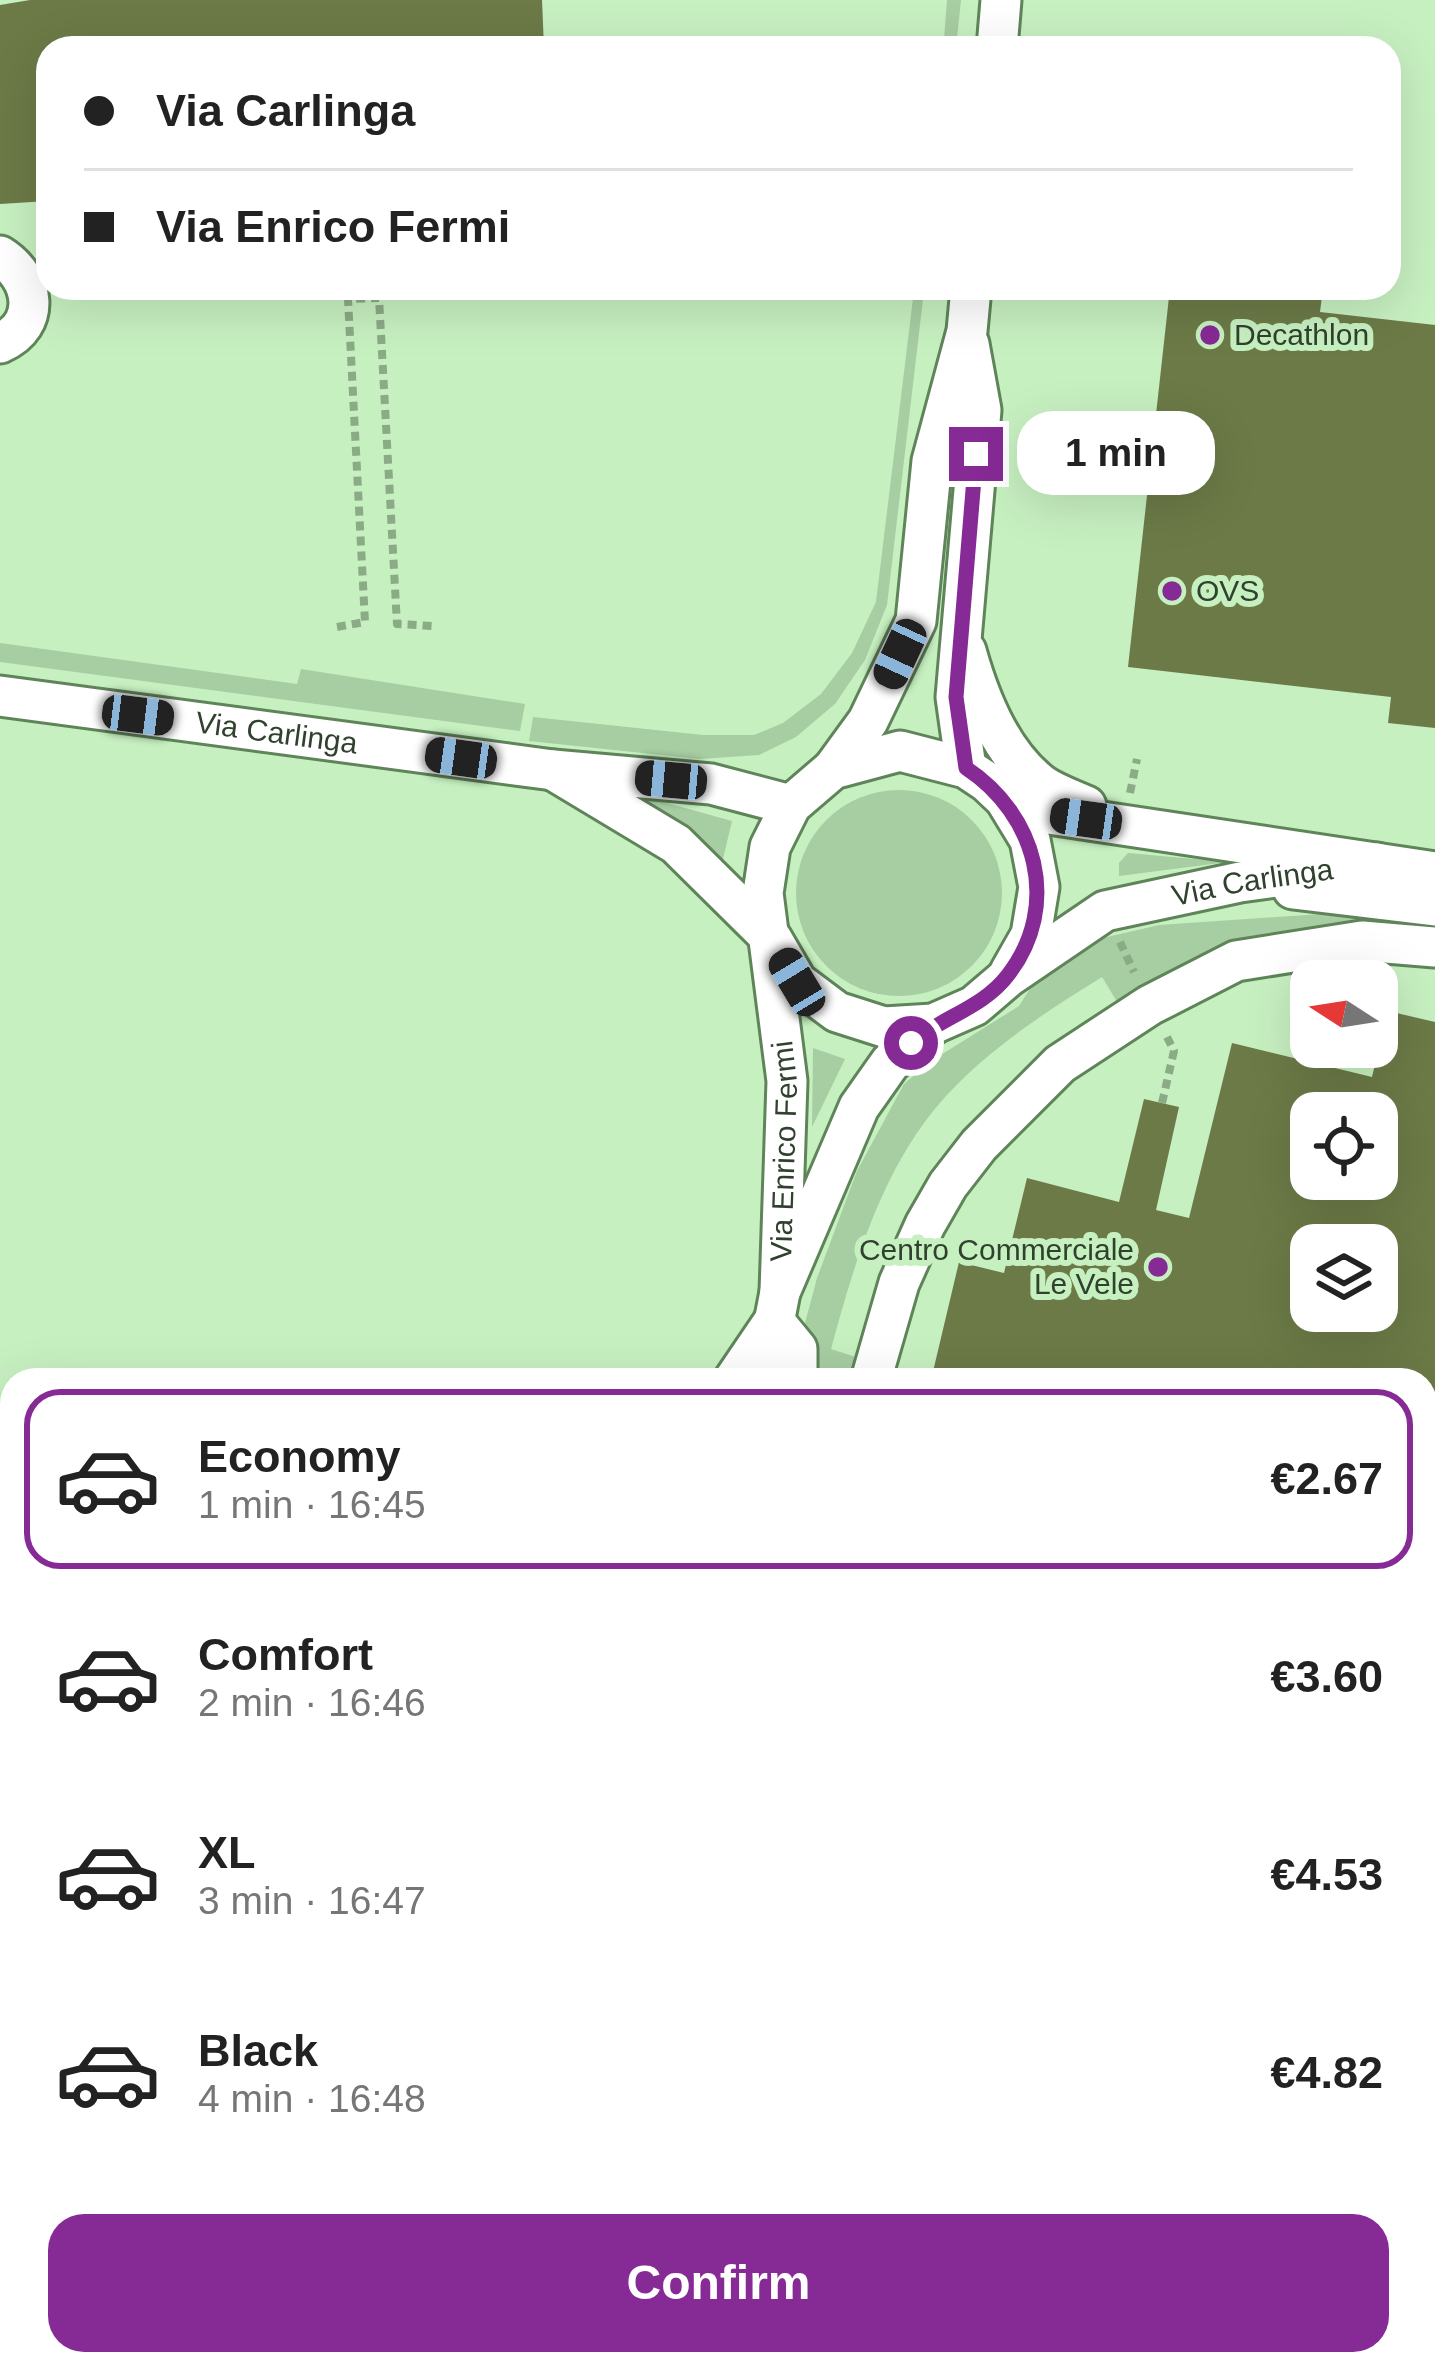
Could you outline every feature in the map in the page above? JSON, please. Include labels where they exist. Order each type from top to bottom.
[{"type":"street","points":[[998,36],[1001,0]]},
{"type":"street","points":[[0,256],[17,266],[29,288],[29,314],[15,337],[0,343]]},
{"type":"street","points":[[833,769],[868,721],[916,621],[932,460],[967,331],[970,300]]},
{"type":"street","points":[[966,768],[956,697],[981,410],[967,331]]},
{"type":"street","name":"Via Carlinga","points":[[960,631],[976,688],[1006,745],[1042,785],[1124,824]]},
{"type":"street","name":"Via Carlinga","points":[[0,696],[553,770],[711,784],[791,805]]},
{"type":"street","name":"Via Carlinga","points":[[772,939],[763,893],[770,847],[791,805],[833,769],[900,751],[966,768],[1006,799],[1048,814],[1435,872]]},
{"type":"street","name":"Via Carlinga","points":[[553,770],[676,844],[772,939],[797,982],[837,1012],[884,1027],[933,1024],[974,1006],[1008,976],[1105,911],[1240,882],[1377,863]]},
{"type":"street","name":"Via Carlinga","points":[[1006,799],[1030,840],[1039,887],[1031,935],[1008,976]]},
{"type":"street","points":[[1240,882],[1435,906]]},
{"type":"street","name":"Via Enrico Fermi","points":[[765,1368],[777,1306],[787,1081],[772,939]]},
{"type":"street","points":[[874,1368],[899,1283],[948,1185],[979,1145],[1060,1064],[1150,1005],[1236,961],[1362,941],[1435,947]]},
{"type":"street","name":"Via Enrico Fermi","points":[[777,1306],[859,1107],[890,1063],[933,1024]]},
{"type":"street","points":[[741,1368],[777,1306]]},
{"type":"street","points":[[777,1306],[797,1349],[797,1368]]},
{"type":"path","points":[[337,627],[365,622],[348,300]]},
{"type":"path","points":[[380,300],[397,624],[433,626]]},
{"type":"green space","points":[[947,0],[961,0],[957,36],[944,36]]},
{"type":"green space","points":[[913,300],[923,300],[887,605],[865,660],[835,704],[796,737],[759,755],[700,759],[529,741],[533,717],[703,735],[754,735],[783,723],[821,694],[852,653],[876,602]]},
{"type":"green space","points":[[0,643],[297,684],[301,669],[525,704],[520,731],[0,662]]},
{"type":"green space","points":[[613,788],[732,821],[723,859]]},
{"type":"green space","points":[[899,790],[938,798],[972,820],[994,854],[1002,893],[994,932],[972,966],[938,988],[899,996],[860,988],[826,966],[804,932],[796,893],[804,854],[826,820],[860,798]]},
{"type":"green space","points":[[1128,853],[1228,862],[1119,876],[1119,863]]},
{"type":"green space","points":[[1321,914],[1435,921],[1435,931],[1311,960],[1290,960],[1290,965],[1119,1005],[1102,977],[1040,1017],[981,1062],[924,1123],[888,1183],[850,1282],[831,1349],[856,1357],[854,1368],[809,1368],[805,1323],[817,1278],[857,1171],[904,1084],[928,1063],[1019,1006],[1038,976],[1081,943],[1159,925]]},
{"type":"green space","points":[[813,1048],[845,1059],[812,1127]]},
{"type":"building","points":[[30,0],[542,0],[544,36],[36,36],[36,202],[0,204],[0,5]]},
{"type":"building","points":[[1169,300],[1322,300],[1320,312],[1435,325],[1435,728],[1388,723],[1391,697],[1128,667]]},
{"type":"building","name":"Centro Commerciale Le Vele","points":[[1398,1013],[1435,1022],[1435,1368],[934,1368],[959,1262],[1004,1273],[1027,1178],[1119,1202],[1144,1099],[1179,1107],[1156,1210],[1189,1218],[1232,1043],[1290,1057],[1290,1068],[1335,1068],[1372,1077],[1374,1068],[1398,1068]]},
{"type":"place","name":"Decathlon","points":[[1210,335]]},
{"type":"place","name":"OVS","points":[[1172,591]]},
{"type":"place","name":"Centro Commerciale Le Vele","points":[[1158,1267]]},
{"type":"route","points":[[911,1043],[933,1024],[974,1006],[1008,976],[1031,935],[1039,887],[1030,840],[1006,799],[966,768],[956,697],[976,454]]}]
